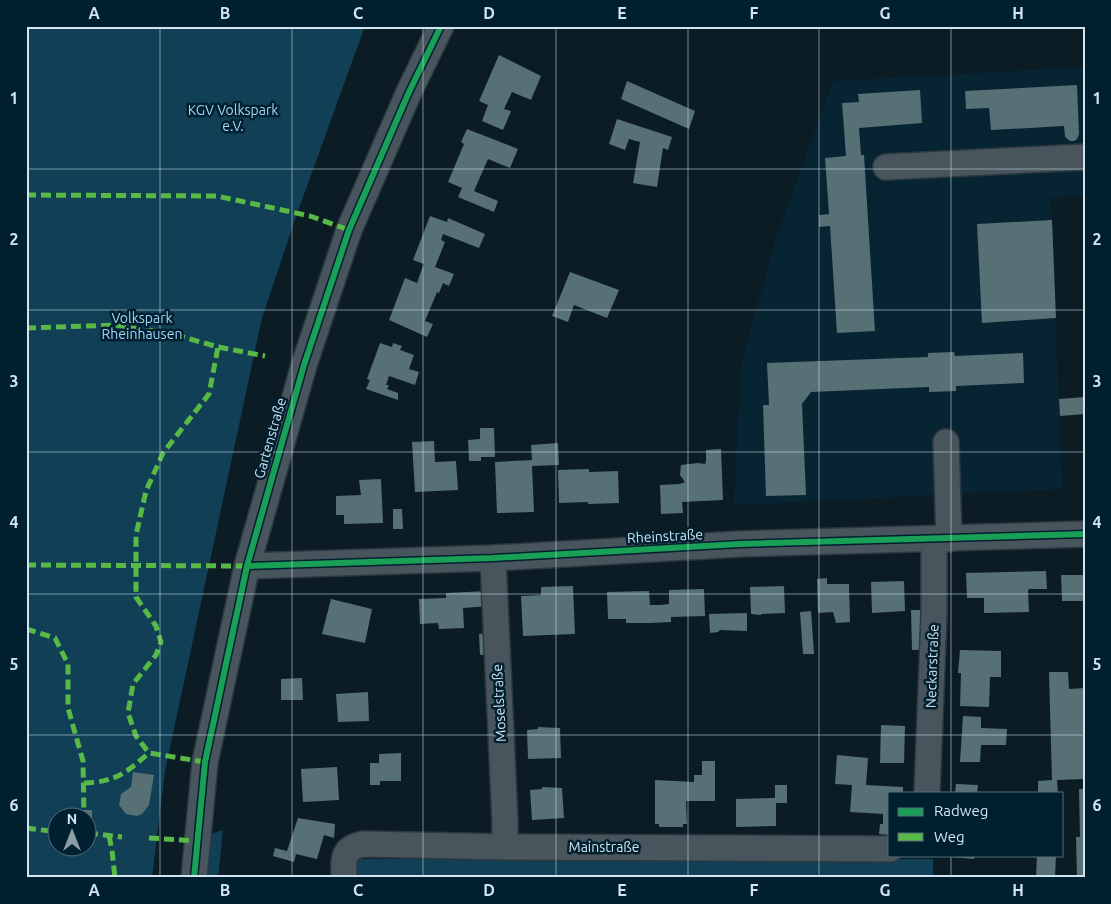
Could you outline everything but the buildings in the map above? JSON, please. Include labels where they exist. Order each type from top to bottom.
[{"type":"street","name":"Gartenstraße","points":[[194,878],[206,762],[247,566],[304,365],[349,230],[409,92],[441,26]]},
{"type":"street","points":[[886,167],[1085,157]]},
{"type":"street","name":"Neckarstraße","points":[[927,792],[934,623],[942,539],[946,442]]},
{"type":"street","name":"Rheinstraße","points":[[247,566],[493,558],[740,544],[1085,534]]},
{"type":"street","name":"Moselstraße","points":[[493,558],[505,847]]},
{"type":"street","name":"Mainstraße","points":[[344,878],[344,859],[347,851],[352,846],[363,844],[505,847],[888,849]]},
{"type":"shaded area","points":[[1085,67],[1085,196],[1051,198],[1062,489],[734,505],[741,363],[777,235],[833,81]]},
{"type":"green space","name":"Volkspark Rheinhausen","points":[[26,26],[365,26],[298,211],[262,318],[165,771],[152,878],[26,878]]},
{"type":"green space","points":[[223,830],[218,878],[205,878],[210,834]]},
{"type":"green space","points":[[357,859],[933,859],[933,878],[356,878]]},
{"type":"marked path","points":[[26,195],[217,196],[310,216],[349,230]]},
{"type":"marked path","points":[[26,328],[115,325],[173,334],[218,347],[265,356]]},
{"type":"marked path","points":[[205,762],[149,753],[136,736],[128,713],[133,684],[156,655],[161,642],[156,626],[136,597],[136,535],[146,491],[163,453],[209,394],[218,347]]},
{"type":"marked path","points":[[26,565],[247,566]]},
{"type":"marked path","points":[[26,629],[55,638],[68,664],[68,708],[83,761],[84,806]]},
{"type":"marked path","points":[[84,783],[104,781],[120,775],[149,753]]},
{"type":"marked path","points":[[26,828],[48,831]]},
{"type":"marked path","points":[[98,834],[122,837]]},
{"type":"marked path","points":[[109,836],[115,878]]},
{"type":"marked path","points":[[149,838],[198,841]]},
{"type":"cycle path","points":[[194,878],[205,762],[247,566],[304,365],[349,230],[409,92],[441,26]]},
{"type":"cycle path","points":[[247,566],[493,558],[740,544],[1085,534]]},
{"type":"park label","name":"KGV Volkspark e.V.","points":[[233,118]]}]
